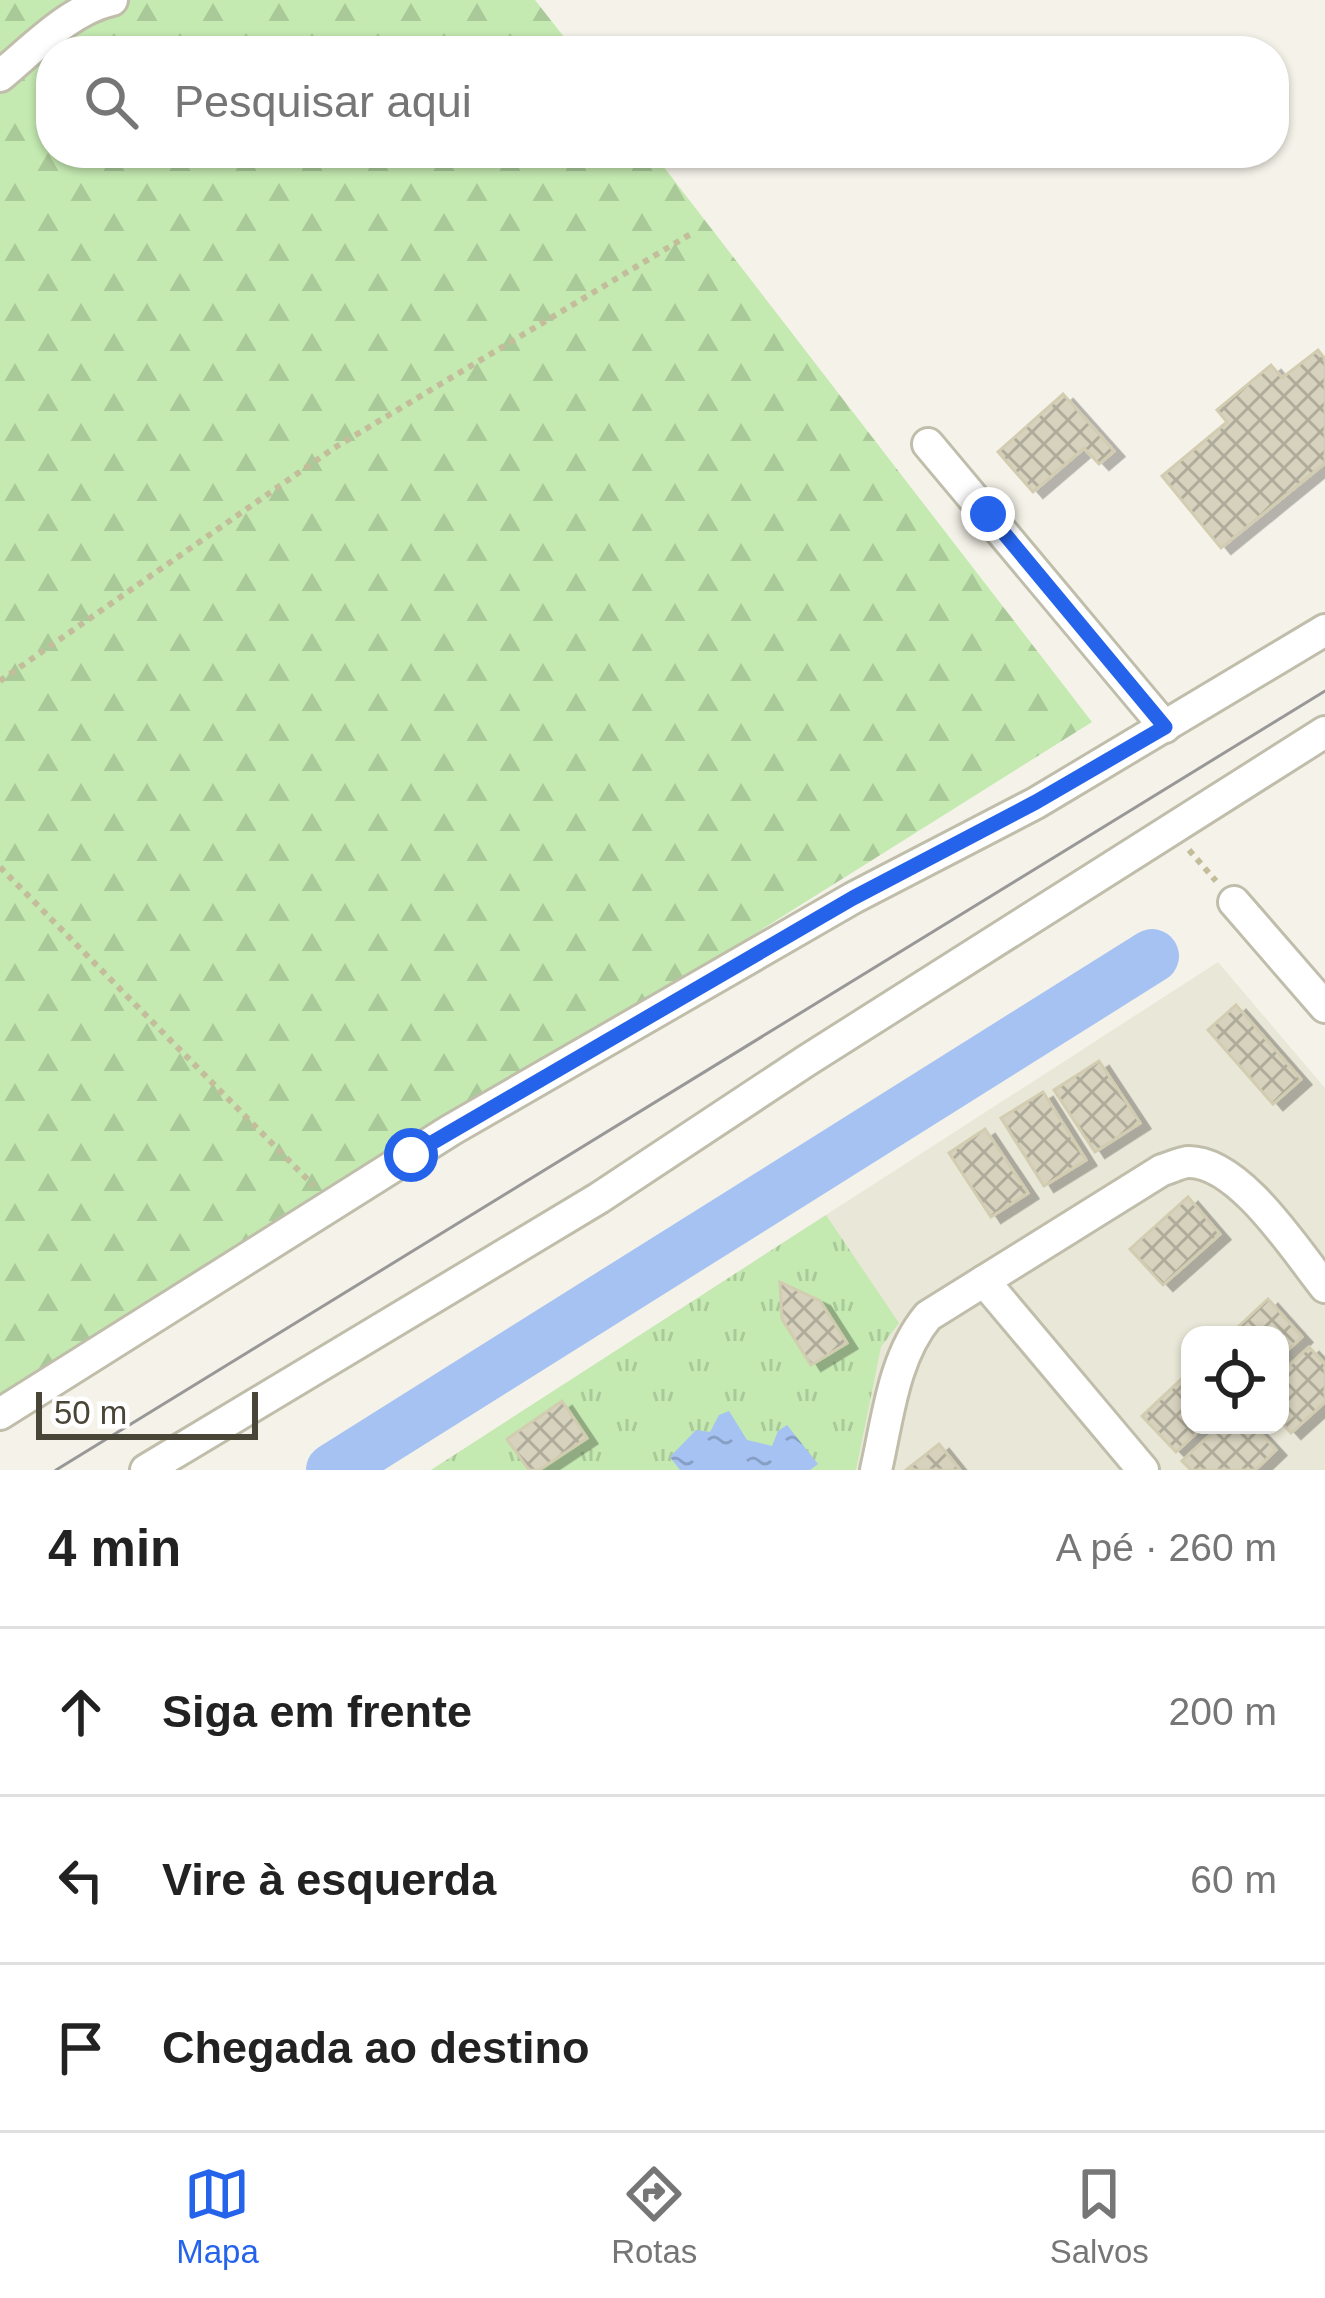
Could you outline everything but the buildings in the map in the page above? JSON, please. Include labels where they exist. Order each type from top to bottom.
[{"type":"street","points":[[49,36],[92,4],[112,0]]},
{"type":"street","points":[[0,76],[36,47]]},
{"type":"street","points":[[928,444],[1165,727]]},
{"type":"street","points":[[0,1414],[451,1130],[853,898],[1036,802],[1325,630]]},
{"type":"street","points":[[146,1470],[599,1198],[1325,732]]},
{"type":"street","points":[[1234,902],[1325,1007]]},
{"type":"street","points":[[876,1470],[902,1358],[928,1316],[1162,1170],[1190,1162],[1238,1183],[1325,1287]]},
{"type":"street","points":[[984,1281],[1143,1470]]},
{"type":"path","points":[[0,681],[334,448],[694,232]]},
{"type":"path","points":[[1170,829],[1234,902]]},
{"type":"path","points":[[0,867],[329,1201]]},
{"type":"shaded area","points":[[1218,962],[1325,1088],[1325,1470],[431,1470]]},
{"type":"green space","points":[[0,0],[535,0],[563,36],[36,36],[36,168],[665,168],[1092,722],[0,1408]]},
{"type":"green space","points":[[826,1215],[899,1323],[881,1347],[856,1470],[431,1470]]},
{"type":"water","points":[[729,1411],[747,1440],[772,1446],[778,1431],[787,1425],[818,1464],[810,1470],[680,1470],[670,1457],[696,1430],[710,1432],[719,1415]]},
{"type":"waterway","points":[[333,1470],[1152,956]]},
{"type":"tram line","points":[[56,1470],[1325,691]]},
{"type":"route","points":[[411,1155],[853,898],[1036,802],[1165,727],[988,514]]}]
